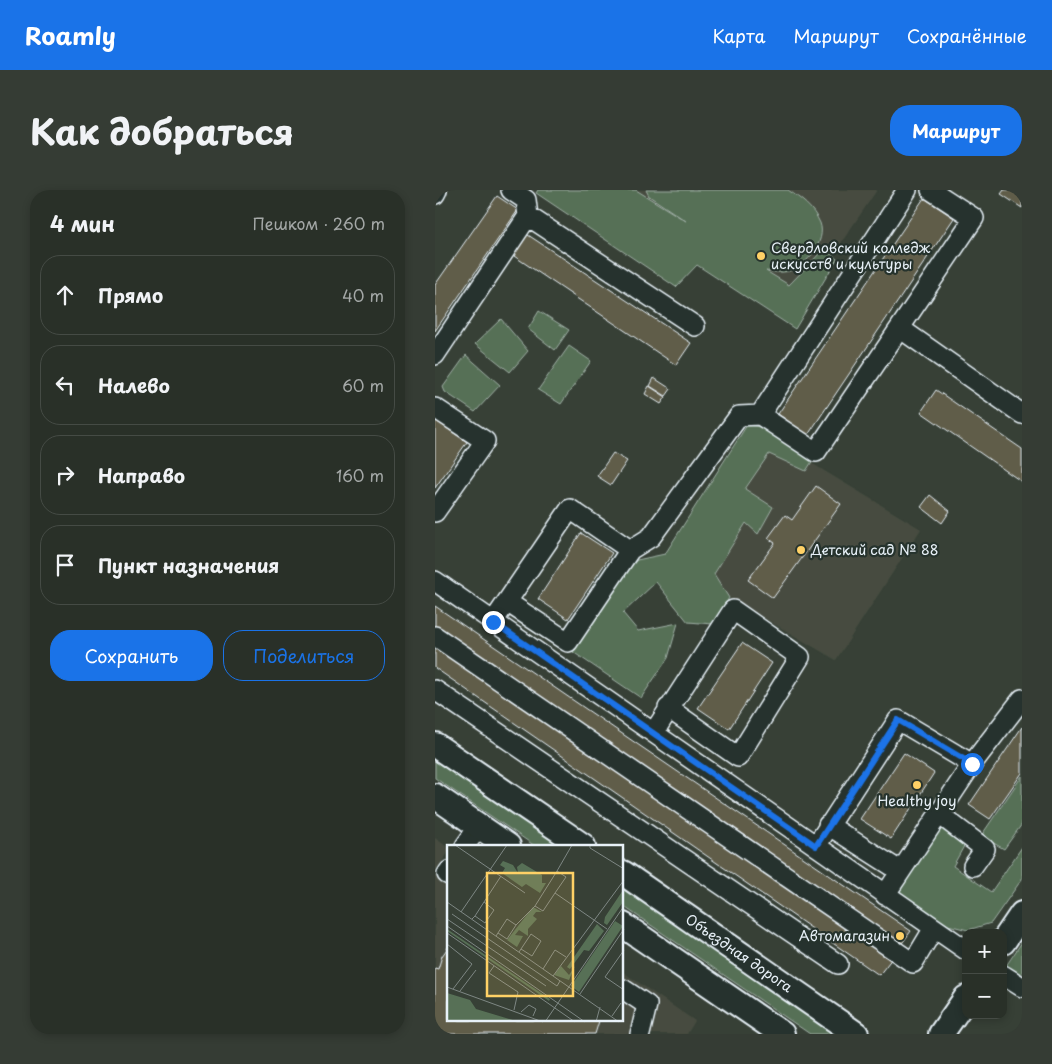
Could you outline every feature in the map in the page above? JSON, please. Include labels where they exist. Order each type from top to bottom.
[{"type":"main road","points":[[435,744],[582,845]]},
{"type":"main road","points":[[435,796],[508,845]]},
{"type":"main road","name":"Объездная дорога","points":[[624,874],[857,1034]]},
{"type":"main road","points":[[1007,936],[1022,914]]},
{"type":"main road","points":[[624,926],[782,1034]]},
{"type":"main road","points":[[941,1034],[962,1004]]},
{"type":"street","points":[[435,194],[437,190]]},
{"type":"street","points":[[435,355],[528,216],[526,200],[511,190]]},
{"type":"street","points":[[760,414],[907,190]]},
{"type":"street","points":[[507,602],[568,642],[630,550],[651,537],[739,416],[760,414],[816,452],[901,329],[974,218],[931,190]]},
{"type":"street","points":[[528,216],[695,326]]},
{"type":"street","points":[[901,329],[1022,414]]},
{"type":"street","points":[[435,408],[485,441],[435,512]]},
{"type":"street","points":[[493,622],[570,509],[630,550]]},
{"type":"street","points":[[435,581],[962,947]]},
{"type":"street","points":[[654,732],[669,708],[733,610],[800,657],[738,757],[669,708]]},
{"type":"street","points":[[435,636],[913,963],[934,928]]},
{"type":"street","points":[[435,690],[838,964]]},
{"type":"street","points":[[885,895],[972,764],[1022,699]]},
{"type":"street","points":[[816,846],[898,720],[972,764]]},
{"type":"street","points":[[939,814],[985,849],[973,866]]},
{"type":"street","points":[[828,825],[900,871]]},
{"type":"street","points":[[466,845],[479,826]]},
{"type":"street","points":[[1007,978],[1022,987]]},
{"type":"street","points":[[624,990],[647,1005],[640,1034]]},
{"type":"shaded area","name":"Свердловский колледж искусств и культуры","points":[[593,190],[877,190],[788,321]]},
{"type":"shaded area","name":"Детский сад № 88","points":[[768,437],[921,529],[836,660],[681,570]]},
{"type":"shaded area","points":[[435,838],[447,847],[447,855],[435,871]]},
{"type":"shaded area","points":[[447,859],[447,1022],[624,1022],[624,973],[695,1021],[687,1034],[435,1034],[435,876]]},
{"type":"green space","name":"Свердловский колледж искусств и культуры","points":[[538,190],[636,190],[686,221],[649,196],[646,190],[788,190],[814,212],[820,223],[821,238],[808,259],[795,269],[783,272],[766,271],[789,285],[824,249],[837,259],[795,329],[697,265],[676,287],[536,193]]},
{"type":"green space","points":[[539,311],[569,330],[555,350],[528,329]]},
{"type":"green space","points":[[501,319],[528,351],[510,372],[475,344]]},
{"type":"green space","points":[[569,346],[591,361],[561,404],[538,390]]},
{"type":"green space","points":[[466,355],[500,385],[475,412],[445,392],[443,387]]},
{"type":"green space","points":[[747,425],[760,427],[813,460],[806,471],[769,454],[745,489],[773,507],[758,534],[746,523],[714,574],[729,598],[713,624],[688,622],[656,582],[623,613],[638,631],[678,623],[668,658],[641,698],[573,652],[608,592],[637,560],[665,554]]},
{"type":"green space","points":[[435,761],[559,845],[534,845],[435,778]]},
{"type":"green space","points":[[1022,776],[1022,824],[1004,849],[981,836]]},
{"type":"green space","points":[[938,826],[964,846],[953,866],[991,892],[1022,847],[1022,879],[991,923],[971,929],[948,925],[893,889]]},
{"type":"green space","points":[[624,890],[834,1034],[810,1034],[624,907]]},
{"type":"green space","points":[[1022,942],[1022,976],[1007,967]]},
{"type":"building","points":[[1004,190],[1022,190],[1022,208],[1001,194]]},
{"type":"building","points":[[497,196],[518,210],[435,331],[435,285]]},
{"type":"building","points":[[924,198],[954,218],[808,435],[778,414]]},
{"type":"building","points":[[525,233],[691,343],[676,365],[511,254]]},
{"type":"building","points":[[654,378],[671,389],[666,396],[650,386]]},
{"type":"building","points":[[649,386],[666,397],[661,404],[645,394]]},
{"type":"building","points":[[936,390],[1022,449],[1022,482],[921,412]]},
{"type":"building","points":[[436,421],[467,442],[435,488],[435,423]]},
{"type":"building","points":[[613,453],[627,461],[611,485],[597,476]]},
{"type":"building","points":[[816,486],[841,504],[773,598],[748,580],[775,543],[768,538],[785,515],[792,520]]},
{"type":"building","points":[[930,495],[950,511],[942,523],[921,507]]},
{"type":"building","points":[[581,533],[612,553],[568,619],[538,599]]},
{"type":"building","points":[[435,606],[911,931],[900,946],[435,628]]},
{"type":"building","points":[[742,643],[772,663],[729,729],[698,708]]},
{"type":"building","points":[[435,644],[893,957],[879,975],[435,668]]},
{"type":"building","points":[[1022,727],[1022,773],[990,819],[969,805]]},
{"type":"building","points":[[904,753],[934,773],[891,839],[860,819]]},
{"type":"building","points":[[447,949],[447,1022],[599,1022],[595,1034],[435,1034],[435,968],[438,969],[442,956]]},
{"type":"place","name":"Свердловский колледж искусств и культуры","points":[[761,256]]},
{"type":"place","name":"Детский сад № 88","points":[[801,550]]},
{"type":"place","name":"Healthy joy","points":[[917,785]]},
{"type":"place","name":"Автомагазин","points":[[900,936]]},
{"type":"route","points":[[493,622],[816,846],[898,720],[972,764]]}]
